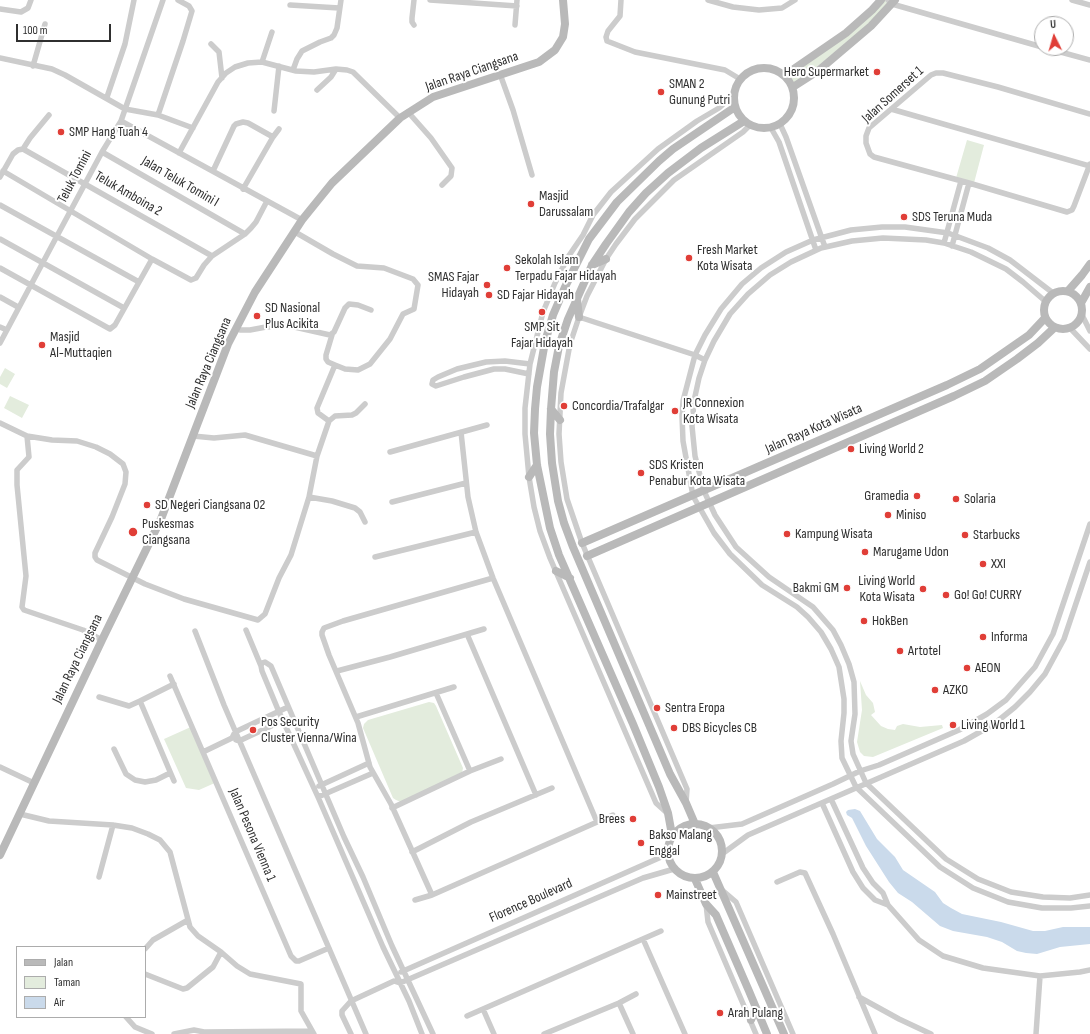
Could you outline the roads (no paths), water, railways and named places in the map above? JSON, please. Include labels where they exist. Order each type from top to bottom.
[{"type":"street","points":[[0,9],[22,12],[28,8],[31,0]]},
{"type":"street","points":[[107,97],[125,44],[134,0]]},
{"type":"street","name":"Teluk Tomini","points":[[0,344],[56,236],[86,184],[102,152],[121,121],[163,0]]},
{"type":"street","points":[[158,115],[192,11],[189,6],[178,0]]},
{"type":"street","points":[[293,70],[302,51],[334,35],[337,28],[341,0]]},
{"type":"street","points":[[414,0],[412,18],[414,25]]},
{"type":"street","points":[[430,0],[517,3],[516,25]]},
{"type":"street","name":"Jalan Raya Ciangsana","points":[[0,855],[161,519],[228,344],[255,292],[302,220],[332,183],[408,112],[433,97],[539,62],[556,50],[563,37],[565,24],[563,0]]},
{"type":"street","points":[[621,0],[620,16],[608,31],[606,37],[607,41],[635,52],[724,70],[740,79]]},
{"type":"street","points":[[708,0],[733,7],[759,10],[782,8],[795,0]]},
{"type":"street","points":[[785,75],[846,33],[881,0]]},
{"type":"street","points":[[1072,0],[1090,5]]},
{"type":"street","points":[[793,87],[818,71],[871,26],[892,1],[1034,45]]},
{"type":"street","points":[[290,5],[339,8]]},
{"type":"street","points":[[33,66],[45,24]]},
{"type":"street","points":[[262,62],[272,32]]},
{"type":"street","points":[[211,44],[220,52],[222,78]]},
{"type":"street","points":[[1074,56],[1090,60]]},
{"type":"street","points":[[0,58],[52,70],[65,75],[107,97],[125,109],[158,115],[193,128]]},
{"type":"street","points":[[179,154],[218,82],[226,73],[235,67],[248,63],[262,62],[293,70],[314,72],[336,69],[353,72],[400,118]]},
{"type":"street","points":[[274,111],[279,66]]},
{"type":"street","points":[[762,67],[774,68],[785,75],[793,87],[795,98],[793,108],[788,117],[780,124],[771,128],[760,128],[747,123],[738,114],[735,107],[734,94],[740,79],[749,71],[762,67]]},
{"type":"street","points":[[317,90],[331,77],[336,69]]},
{"type":"street","name":"Jalan Somerset 1","points":[[1090,114],[943,73],[936,73],[931,75],[869,128],[866,136],[866,144],[870,154],[874,157],[1067,212],[1072,210],[1074,206],[1090,165]]},
{"type":"street","points":[[500,74],[513,110],[532,175]]},
{"type":"street","points":[[668,813],[656,803],[556,572],[540,531],[529,477],[525,434],[525,408],[530,364],[544,312],[554,283],[583,235],[593,215],[611,192],[658,148],[719,108],[734,94]]},
{"type":"street","points":[[709,828],[720,839],[722,854],[720,862],[713,872],[702,878],[695,879],[685,877],[674,869],[668,854],[668,847],[672,835],[668,813],[660,787],[550,528],[537,465],[534,433],[535,409],[545,342],[553,316],[565,287],[589,239],[617,202],[673,149],[735,107]]},
{"type":"street","points":[[891,109],[1090,165]]},
{"type":"street","points":[[408,112],[431,138],[452,168],[451,176],[442,185]]},
{"type":"street","points":[[0,177],[13,154],[18,150],[23,149],[49,115]]},
{"type":"street","points":[[121,121],[302,220]]},
{"type":"street","points":[[213,171],[236,124],[244,122],[248,123],[273,137]]},
{"type":"street","points":[[686,803],[687,789],[587,556],[567,499],[561,462],[561,393],[564,367],[579,317],[587,296],[606,259],[635,218],[674,180],[743,132],[747,123]]},
{"type":"street","points":[[695,824],[686,803],[670,774],[564,523],[558,501],[552,463],[550,434],[551,408],[554,372],[560,346],[577,296],[592,265],[629,212],[651,188],[672,169],[701,148],[747,123]]},
{"type":"street","points":[[780,124],[825,247]]},
{"type":"street","points":[[771,128],[779,142],[816,250]]},
{"type":"street","points":[[243,189],[279,129]]},
{"type":"street","name":"Teluk Amboina 2","points":[[23,149],[212,256]]},
{"type":"street","name":"Jalan Teluk Tomini I","points":[[102,152],[245,234]]},
{"type":"street","points":[[3,171],[191,280],[196,278],[212,256],[245,234],[256,222],[268,201]]},
{"type":"street","points":[[944,243],[948,233],[961,181]]},
{"type":"street","points":[[952,246],[969,183]]},
{"type":"street","points":[[0,205],[139,282]]},
{"type":"street","points":[[1053,293],[1010,260],[988,248],[948,233],[905,227],[882,227],[851,230],[813,240],[786,252],[773,260],[742,284],[721,309],[695,355],[684,400],[682,416],[683,441],[692,496],[714,533],[730,554],[762,586],[797,608],[808,617],[821,632],[831,649],[839,667],[843,684],[844,713],[840,741],[842,758],[856,787],[940,867],[973,888],[1008,902],[1042,908],[1090,906]]},
{"type":"street","points":[[295,232],[357,266],[384,268],[413,279],[418,285],[414,310],[403,314],[390,339],[370,364],[358,370],[345,369],[328,362],[326,355],[332,335],[345,308],[349,304],[358,305],[371,310]]},
{"type":"street","points":[[1045,301],[1024,282],[1006,269],[986,258],[944,243],[926,240],[883,238],[852,241],[816,250],[791,262],[770,275],[748,294],[730,314],[705,360],[694,402],[692,426],[695,456],[704,491],[715,515],[736,547],[769,577],[813,607],[833,630],[849,664],[854,682],[855,714],[851,741],[853,754],[866,783],[946,859],[978,878],[1011,892],[1043,897],[1070,898],[1090,895]]},
{"type":"street","points":[[0,239],[124,308]]},
{"type":"street","points":[[0,268],[110,329],[115,325],[152,258]]},
{"type":"street","points":[[592,265],[606,259]]},
{"type":"street","points":[[1068,291],[1090,264]]},
{"type":"street","points":[[1081,304],[1090,287]]},
{"type":"street","points":[[1082,315],[1079,321],[1070,328],[1054,328],[1045,318],[1043,307],[1045,301],[1053,293],[1068,291],[1078,298],[1081,304],[1082,315],[1090,331]]},
{"type":"street","points":[[577,296],[579,317]]},
{"type":"street","points":[[0,297],[18,307]]},
{"type":"street","points":[[544,312],[553,316]]},
{"type":"street","points":[[579,317],[695,355],[705,360]]},
{"type":"street","name":"Jalan Raya Kota Wisata","points":[[582,543],[947,386],[980,369],[1029,335],[1045,318]]},
{"type":"street","points":[[237,327],[240,330],[250,330],[266,327],[290,326],[332,335]]},
{"type":"street","points":[[0,327],[7,330]]},
{"type":"street","name":"Jalan Raya Kota Wisata","points":[[698,507],[949,399],[985,380],[1017,359],[1054,328]]},
{"type":"street","points":[[1070,328],[1090,349]]},
{"type":"street","points":[[529,374],[505,369],[494,369],[436,386],[432,384],[433,380],[438,377],[457,369],[486,362],[530,364]]},
{"type":"street","points":[[329,420],[318,413],[317,408],[335,365]]},
{"type":"street","points":[[540,369],[554,372]]},
{"type":"street","points":[[0,423],[27,436],[52,440],[77,441],[96,447],[110,454],[123,464],[126,472],[125,484],[95,557],[97,560],[132,578],[184,599],[258,620],[266,614],[279,578],[291,554],[309,497],[317,456],[329,420],[335,416],[352,415],[365,404]]},
{"type":"street","points":[[551,408],[560,420]]},
{"type":"street","points":[[892,409],[897,421]]},
{"type":"street","points":[[390,452],[487,425]]},
{"type":"street","points":[[461,432],[466,483],[476,532],[493,578],[597,822]]},
{"type":"street","points":[[193,436],[214,438],[245,435],[317,456]]},
{"type":"street","points":[[27,436],[29,457],[17,470],[17,485],[26,576],[22,607],[24,610],[83,630],[102,640]]},
{"type":"street","points":[[529,477],[537,465]]},
{"type":"street","points":[[392,502],[466,483]]},
{"type":"street","points":[[309,497],[332,501],[355,508],[360,512],[365,522]]},
{"type":"street","points":[[587,556],[698,507]]},
{"type":"street","points":[[672,835],[686,826],[695,824],[709,828],[742,824],[833,784],[849,775],[879,765],[959,730],[987,714],[1006,700],[1035,667],[1053,634],[1087,540],[1090,524]]},
{"type":"street","points":[[374,557],[476,532]]},
{"type":"street","points":[[722,854],[748,835],[964,741],[994,724],[1015,707],[1045,674],[1064,639],[1090,562]]},
{"type":"street","points":[[556,572],[570,578]]},
{"type":"street","points":[[432,895],[392,808],[373,773],[356,717],[322,635],[324,628],[343,621],[493,578]]},
{"type":"street","points":[[337,671],[484,629]]},
{"type":"street","points":[[246,630],[279,712],[318,797],[383,947],[397,974],[398,982],[422,1034]]},
{"type":"street","points":[[195,631],[235,732],[366,1034]]},
{"type":"street","points":[[467,634],[536,795]]},
{"type":"street","points":[[261,666],[262,663],[265,662],[271,666],[344,837],[364,878],[433,1034]]},
{"type":"street","name":"Jalan Pesona Vienna 1","points":[[170,676],[291,956],[296,961],[299,961],[329,948]]},
{"type":"street","points":[[99,697],[129,706],[174,684]]},
{"type":"street","points":[[356,717],[454,687]]},
{"type":"street","points":[[436,693],[470,771]]},
{"type":"street","points":[[140,701],[174,781]]},
{"type":"street","points":[[203,752],[232,738],[235,732],[288,708]]},
{"type":"street","points":[[232,738],[239,741],[292,716]]},
{"type":"street","points":[[114,749],[126,774],[135,780],[145,782],[156,780],[170,773]]},
{"type":"street","points":[[392,808],[470,771],[501,759]]},
{"type":"street","points":[[314,788],[369,763]]},
{"type":"street","points":[[0,767],[34,783]]},
{"type":"street","points":[[318,797],[373,773]]},
{"type":"street","points":[[412,852],[471,822],[552,788]]},
{"type":"street","points":[[831,799],[863,868],[883,893],[888,905],[919,940],[943,956],[983,968],[1040,976],[1090,970]]},
{"type":"street","points":[[822,803],[853,872],[863,888],[875,900],[888,905]]},
{"type":"street","points":[[20,814],[49,821],[113,825],[132,828],[160,840],[170,852],[190,927],[198,936],[221,952],[237,966],[250,974],[301,984],[301,1011],[313,1032],[194,1032],[174,1034]]},
{"type":"street","points":[[415,900],[432,895],[613,815]]},
{"type":"street","points":[[99,877],[113,825]]},
{"type":"street","name":"Florence Boulevard","points":[[397,974],[668,854]]},
{"type":"street","name":"Florence Boulevard","points":[[351,1001],[398,982],[408,980],[643,878],[674,869]]},
{"type":"street","points":[[713,872],[784,1034]]},
{"type":"street","points":[[776,882],[800,872],[805,873],[833,934],[858,997],[875,1034]]},
{"type":"street","points":[[695,879],[706,904],[708,922],[756,1034]]},
{"type":"street","points":[[719,887],[736,902],[793,1034]]},
{"type":"street","points":[[706,904],[716,915],[767,1034]]},
{"type":"street","points":[[146,948],[153,940],[188,920]]},
{"type":"street","points":[[467,1016],[661,931]]},
{"type":"street","points":[[643,939],[685,1034]]},
{"type":"street","points":[[146,974],[185,988],[213,967],[221,952]]},
{"type":"street","points":[[1036,1034],[1040,976]]},
{"type":"street","points":[[544,1034],[619,1003],[636,994]]},
{"type":"street","points":[[858,997],[931,1034]]},
{"type":"street","points":[[351,1001],[342,1011],[342,1015],[351,1034]]},
{"type":"street","points":[[619,1003],[633,1034]]},
{"type":"street","points":[[751,1020],[756,1008]]},
{"type":"street","points":[[483,1009],[494,1034]]},
{"type":"street","points":[[127,1018],[135,1027],[152,1034]]},
{"type":"water","points":[[855,809],[860,811],[877,839],[895,857],[903,870],[935,892],[943,903],[951,908],[962,914],[1001,922],[1033,931],[1045,931],[1063,927],[1090,927],[1090,944],[1060,947],[1037,954],[1026,953],[1017,951],[1002,942],[987,937],[953,931],[940,926],[912,902],[898,893],[889,882],[866,846],[852,818],[847,815],[846,812],[848,810]]},
{"type":"place","name":"Hero Supermarket","points":[[877,72]]},
{"type":"place","name":"SMAN 2 Gunung Putri","points":[[661,92]]},
{"type":"place","name":"SMP Hang Tuah 4","points":[[61,132]]},
{"type":"place","name":"Masjid Darussalam","points":[[531,204]]},
{"type":"place","name":"SDS Teruna Muda","points":[[904,217]]},
{"type":"place","name":"Fresh Market Kota Wisata","points":[[689,258]]},
{"type":"place","name":"Sekolah Islam Terpadu Fajar Hidayah","points":[[507,268]]},
{"type":"place","name":"SMAS Fajar Hidayah","points":[[487,285]]},
{"type":"place","name":"SD Fajar Hidayah","points":[[489,295]]},
{"type":"place","name":"SMP Sit Fajar Hidayah","points":[[542,312]]},
{"type":"place","name":"SD Nasional Plus Acikita","points":[[257,316]]},
{"type":"place","name":"Masjid Al-Muttaqien","points":[[42,345]]},
{"type":"place","name":"Concordia/Trafalgar","points":[[564,406]]},
{"type":"place","name":"JR Connexion Kota Wisata","points":[[675,411]]},
{"type":"place","name":"Living World 2","points":[[851,449]]},
{"type":"place","name":"SDS Kristen Penabur Kota Wisata","points":[[641,473]]},
{"type":"place","name":"Gramedia","points":[[917,496]]},
{"type":"place","name":"Solaria","points":[[956,499]]},
{"type":"place","name":"SD Negeri Ciangsana 02","points":[[147,505]]},
{"type":"place","name":"Miniso","points":[[888,515]]},
{"type":"place","name":"Puskesmas Ciangsana","points":[[133,532]]},
{"type":"place","name":"Kampung Wisata","points":[[787,534]]},
{"type":"place","name":"Starbucks","points":[[965,535]]},
{"type":"place","name":"Marugame Udon","points":[[865,552]]},
{"type":"place","name":"XXI","points":[[983,564]]},
{"type":"place","name":"Bakmi GM","points":[[847,588]]},
{"type":"place","name":"Living World Kota Wisata","points":[[923,589]]},
{"type":"place","name":"Go! Go! CURRY","points":[[946,595]]},
{"type":"place","name":"HokBen","points":[[864,621]]},
{"type":"place","name":"Informa","points":[[983,637]]},
{"type":"place","name":"Artotel","points":[[900,651]]},
{"type":"place","name":"AEON","points":[[967,668]]},
{"type":"place","name":"AZKO","points":[[935,690]]},
{"type":"place","name":"Sentra Eropa","points":[[657,708]]},
{"type":"place","name":"Living World 1","points":[[953,725]]},
{"type":"place","name":"DBS Bicycles CB","points":[[674,728]]},
{"type":"place","name":"Pos Security Cluster Vienna/Wina","points":[[253,730]]},
{"type":"place","name":"Brees","points":[[633,819]]},
{"type":"place","name":"Bakso Malang Enggal","points":[[641,843]]},
{"type":"place","name":"Mainstreet","points":[[658,895]]},
{"type":"place","name":"Arah Pulang","points":[[720,1013]]}]
